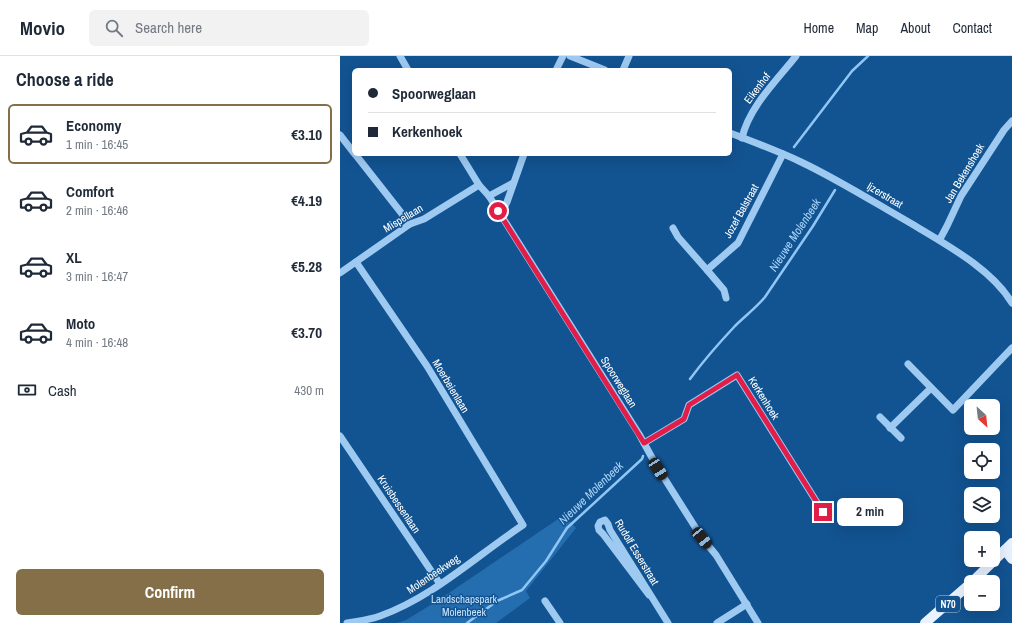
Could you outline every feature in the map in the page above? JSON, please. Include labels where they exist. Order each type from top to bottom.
[{"type":"main road","points":[[1008,547],[1012,559]]},
{"type":"main road","name":"N70","points":[[980,575],[1008,547]]},
{"type":"main road","name":"N70","points":[[925,623],[964,590]]},
{"type":"street","points":[[400,56],[407,68]]},
{"type":"street","points":[[557,68],[563,56]]},
{"type":"street","points":[[570,56],[600,68]]},
{"type":"street","points":[[624,68],[629,56]]},
{"type":"street","name":"Eikenhof","points":[[742,138],[754,108],[796,56]]},
{"type":"street","name":"Jan Bekenshoek","points":[[940,240],[961,196],[1004,130],[1012,121]]},
{"type":"street","name":"Ijzerstraat","points":[[732,134],[799,161],[858,191],[940,240],[983,270],[1000,286],[1012,303]]},
{"type":"street","points":[[340,135],[352,150]]},
{"type":"street","name":"Jozef Balstraat","points":[[707,270],[738,243],[783,154]]},
{"type":"street","points":[[356,156],[410,224]]},
{"type":"street","name":"Spoorweglaan","points":[[461,156],[479,185],[489,196],[644,443],[656,465],[702,538],[716,555],[758,623]]},
{"type":"street","points":[[498,211],[504,208],[507,202],[523,156]]},
{"type":"street","points":[[489,196],[513,183]]},
{"type":"street","name":"Mispellaan","points":[[340,273],[410,224],[424,219],[479,185]]},
{"type":"street","points":[[672,228],[724,290],[726,298]]},
{"type":"street","name":"Moerbeienlaan","points":[[356,262],[427,366],[523,525]]},
{"type":"street","points":[[908,364],[953,410],[1012,348]]},
{"type":"street","name":"Kerkenhoek","points":[[644,443],[684,419],[689,405],[737,375],[823,512]]},
{"type":"street","points":[[890,428],[931,388]]},
{"type":"street","points":[[880,417],[901,438]]},
{"type":"street","name":"Kruisbessenlaan","points":[[340,436],[440,584]]},
{"type":"street","name":"Rudolf Esserstraat","points":[[649,595],[610,530],[608,524],[605,520],[600,522],[598,526],[599,530],[649,595],[668,623]]},
{"type":"street","name":"Molenbeekweg","points":[[340,623],[378,617],[398,609],[440,584],[523,525]]},
{"type":"street","points":[[545,601],[560,623]]},
{"type":"street","points":[[717,623],[746,604]]},
{"type":"green space","name":"Landschapspark Molenbeek","points":[[564,515],[576,528],[526,591],[530,598],[496,623],[397,623],[406,620],[437,601]]},
{"type":"waterway","name":"Nieuwe Molenbeek","points":[[794,147],[852,71],[868,56]]},
{"type":"waterway","name":"Nieuwe Molenbeek","points":[[690,379],[723,339],[765,297],[813,226],[835,190]]},
{"type":"waterway","name":"Nieuwe Molenbeek","points":[[467,623],[497,601],[522,590],[546,561],[567,528],[642,459],[643,456]]},
{"type":"route","points":[[498,211],[644,443],[684,419],[689,405],[737,375],[823,512]]}]
